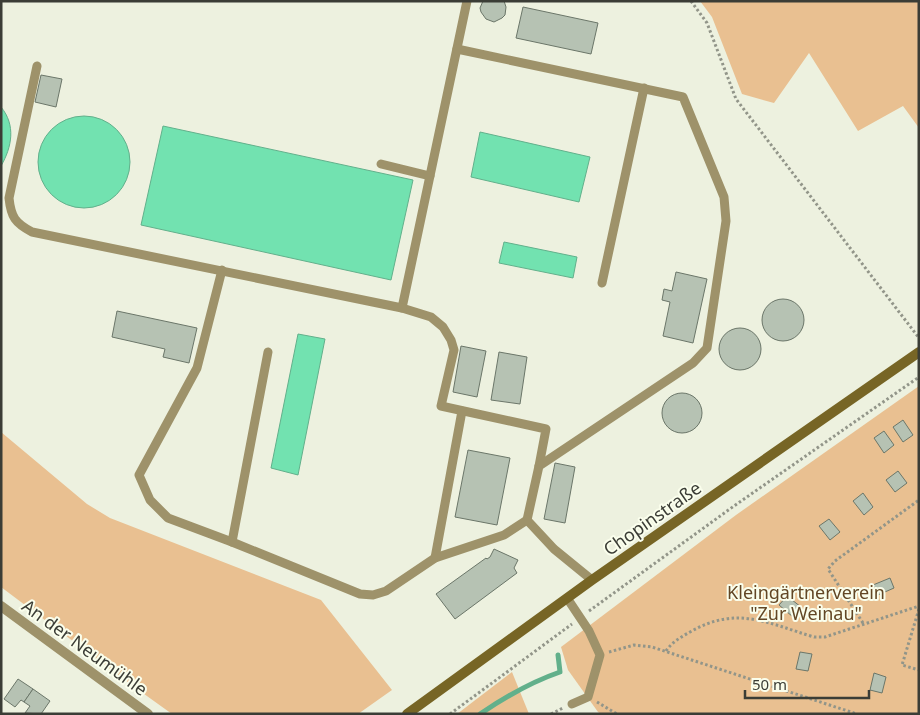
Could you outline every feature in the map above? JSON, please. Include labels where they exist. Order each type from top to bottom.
[{"type":"main road","name":"Chopinstraße","points":[[407,714],[592,580],[919,352]]},
{"type":"street","name":"An der Neumühle","points":[[1,606],[148,714]]},
{"type":"lane","points":[[402,308],[467,1]]},
{"type":"lane","points":[[458,49],[683,97],[724,197],[726,220],[707,348],[693,363],[538,466]]},
{"type":"lane","points":[[37,66],[8,198],[10,211],[18,224],[32,232],[222,270],[402,308],[431,316],[444,327],[454,350],[441,406],[546,429],[526,520],[504,535],[435,558],[386,591],[373,595],[360,594],[168,518],[150,500],[140,475],[197,368],[222,270]]},
{"type":"lane","points":[[602,282],[644,88]]},
{"type":"lane","points":[[381,164],[430,176]]},
{"type":"lane","points":[[232,542],[268,352]]},
{"type":"lane","points":[[435,558],[462,411]]},
{"type":"lane","points":[[526,520],[554,549],[592,580]]},
{"type":"lane","points":[[567,598],[589,631],[600,655],[588,697],[572,704]]},
{"type":"path","points":[[691,1],[707,23],[736,98],[919,338]]},
{"type":"path","points":[[450,714],[719,517],[919,377]]},
{"type":"path","points":[[863,623],[828,569],[835,561],[919,500]]},
{"type":"path","points":[[666,651],[678,639],[700,626],[716,620],[733,617],[749,617],[814,636],[825,637],[863,623],[919,607]]},
{"type":"path","points":[[919,607],[902,665],[919,670]]},
{"type":"path","points":[[600,655],[634,645],[652,647],[857,714]]},
{"type":"path","points":[[588,697],[617,714]]},
{"type":"green space","points":[[700,1],[919,1],[919,128],[903,106],[858,131],[809,53],[774,103],[742,94],[712,17]]},
{"type":"green space","name":"Kleingärtnerverein \"Zur Weinau\"","points":[[919,386],[919,714],[601,714],[598,712],[568,670],[561,647],[736,515]]},
{"type":"green space","points":[[1,432],[87,504],[110,518],[321,600],[392,690],[358,714],[172,714],[1,587]]},
{"type":"green space","points":[[512,672],[529,714],[457,714]]},
{"type":"shaded area","points":[[1,107],[9,121],[11,136],[8,151],[1,166]]},
{"type":"shaded area","points":[[84,116],[101,120],[116,130],[126,145],[130,162],[126,179],[116,194],[101,204],[84,208],[67,204],[52,194],[42,179],[38,162],[42,145],[52,130],[67,120]]},
{"type":"shaded area","points":[[163,126],[413,180],[391,280],[141,225]]},
{"type":"shaded area","points":[[480,132],[590,157],[579,202],[471,177]]},
{"type":"shaded area","points":[[504,242],[577,257],[573,278],[499,263]]},
{"type":"shaded area","points":[[298,334],[325,339],[298,475],[271,468]]},
{"type":"building","points":[[483,1],[504,1],[506,7],[505,15],[494,22],[486,19],[480,8]]},
{"type":"building","points":[[523,7],[598,23],[591,54],[516,38]]},
{"type":"building","points":[[41,75],[62,79],[56,107],[35,102]]},
{"type":"building","points":[[676,272],[707,279],[693,343],[663,336],[670,302],[662,300],[664,289],[672,291]]},
{"type":"building","points":[[783,299],[798,305],[804,320],[798,335],[783,341],[768,335],[762,320],[768,305]]},
{"type":"building","points":[[117,311],[197,328],[189,363],[163,357],[165,349],[112,337]]},
{"type":"building","points":[[740,328],[755,334],[761,349],[755,364],[740,370],[725,364],[719,349],[725,334]]},
{"type":"building","points":[[461,346],[486,351],[477,397],[453,392]]},
{"type":"building","points":[[499,352],[527,357],[520,404],[491,400]]},
{"type":"building","points":[[682,393],[696,399],[702,413],[696,427],[682,433],[668,427],[662,413],[668,399]]},
{"type":"building","points":[[903,420],[913,435],[903,442],[893,427]]},
{"type":"building","points":[[884,431],[894,445],[884,453],[874,438]]},
{"type":"building","points":[[468,450],[510,458],[497,525],[455,517]]},
{"type":"building","points":[[555,463],[575,467],[565,523],[544,519]]},
{"type":"building","points":[[898,471],[907,483],[895,492],[886,480]]},
{"type":"building","points":[[863,493],[873,507],[864,515],[853,501]]},
{"type":"building","points":[[829,519],[840,532],[830,540],[819,526]]},
{"type":"building","points":[[494,549],[518,560],[514,568],[517,573],[455,619],[436,594],[490,557]]},
{"type":"building","points":[[890,578],[894,588],[878,595],[873,585]]},
{"type":"building","points":[[787,596],[801,607],[793,617],[779,605]]},
{"type":"building","points":[[800,652],[812,654],[808,671],[796,669]]},
{"type":"building","points":[[874,673],[886,677],[882,693],[870,690]]},
{"type":"building","points":[[18,679],[33,689],[24,702],[21,700],[15,707],[4,699]]},
{"type":"building","points":[[33,689],[50,701],[41,714],[25,713],[30,706],[24,702]]},
{"type":"waterway","points":[[480,714],[518,690],[560,672],[558,655]]}]
